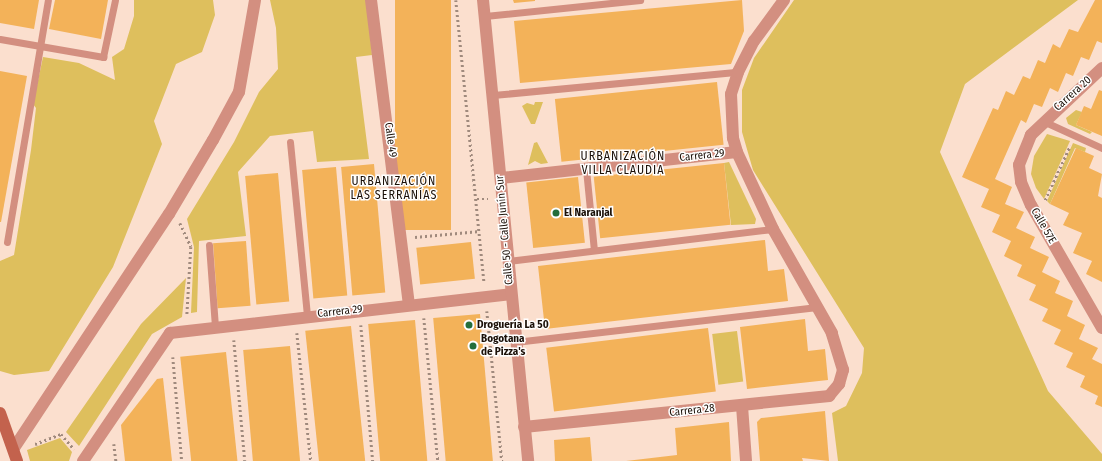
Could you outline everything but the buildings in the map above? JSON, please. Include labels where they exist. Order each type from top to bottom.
[{"type":"main road","points":[[0,413],[14,448],[17,461]]},
{"type":"street","points":[[14,448],[169,214],[239,92],[255,0]]},
{"type":"street","name":"Calle 49","points":[[371,0],[409,305]]},
{"type":"street","name":"Calle 50 - Calle Junín Sur","points":[[483,0],[501,178],[515,342],[528,461]]},
{"type":"street","points":[[784,0],[754,41],[738,72],[730,101],[737,152],[773,229],[817,307]]},
{"type":"street","name":"Carrera 20","points":[[1043,121],[1102,68]]},
{"type":"street","name":"Calle 57E","points":[[1043,121],[1031,135],[1019,165],[1021,182],[1038,217],[1102,328]]},
{"type":"street","name":"Carrera 29","points":[[501,178],[737,152]]},
{"type":"street","name":"Carrera 29","points":[[170,333],[301,316],[511,294]]},
{"type":"street","name":"Carrera 28","points":[[524,427],[829,396],[839,384],[842,370],[832,334],[817,307]]},
{"type":"street","points":[[83,460],[170,333]]},
{"type":"street","points":[[742,406],[746,461]]},
{"type":"lane","points":[[8,242],[48,0]]},
{"type":"lane","points":[[0,39],[103,56],[114,0]]},
{"type":"lane","points":[[485,16],[640,0]]},
{"type":"lane","points":[[493,95],[738,72]]},
{"type":"lane","points":[[1043,121],[1102,148]]},
{"type":"lane","points":[[290,142],[301,316]]},
{"type":"lane","points":[[586,169],[594,250]]},
{"type":"lane","points":[[508,261],[773,229]]},
{"type":"lane","points":[[209,245],[215,326]]},
{"type":"lane","points":[[515,342],[817,307]]},
{"type":"path","points":[[456,0],[502,461]]},
{"type":"path","points":[[1038,217],[1075,135]]},
{"type":"path","points":[[169,214],[181,224],[191,247],[187,330]]},
{"type":"path","points":[[401,238],[480,231]]},
{"type":"path","points":[[423,303],[438,461]]},
{"type":"path","points":[[360,310],[373,461]]},
{"type":"path","points":[[301,316],[311,461]]},
{"type":"path","points":[[232,324],[245,461]]},
{"type":"path","points":[[170,333],[182,461]]},
{"type":"path","points":[[14,448],[42,443],[61,434],[83,460]]},
{"type":"shaded area","points":[[134,0],[213,0],[215,15],[202,52],[176,64],[154,121],[162,144],[113,267],[49,371],[14,375],[0,371],[0,261],[14,255],[31,150],[36,108],[33,104],[43,57],[79,63],[115,80],[112,57],[124,49],[134,16]]},
{"type":"shaded area","points":[[270,0],[367,0],[372,55],[356,57],[369,159],[317,162],[313,131],[270,136],[238,172],[246,236],[199,241],[197,312],[191,313],[194,247],[187,219],[234,142],[259,92],[278,69],[276,28]]},
{"type":"shaded area","points":[[794,0],[1078,0],[965,84],[940,152],[1048,391],[1102,454],[1102,461],[838,461],[832,413],[846,406],[862,373],[864,348],[753,170],[742,132],[742,90],[754,58]]},
{"type":"shaded area","points":[[535,102],[543,102],[535,124],[531,124],[522,106],[527,103],[534,105]]},
{"type":"shaded area","points":[[1076,110],[1082,112],[1076,125],[1092,132],[1090,134],[1068,124],[1066,118]]},
{"type":"shaded area","points":[[1047,134],[1070,141],[1044,199],[1036,188],[1031,174],[1034,156]]},
{"type":"shaded area","points":[[537,142],[548,163],[541,164],[535,161],[528,165],[534,143]]},
{"type":"shaded area","points":[[1073,143],[1086,148],[1085,152],[1075,148],[1050,204],[1047,201]]},
{"type":"shaded area","points":[[729,162],[756,219],[755,224],[731,225],[724,163]]},
{"type":"shaded area","points":[[186,278],[182,317],[152,334],[79,446],[66,432],[141,324]]},
{"type":"shaded area","points":[[737,331],[743,382],[718,385],[712,334]]},
{"type":"shaded area","points":[[60,438],[72,452],[69,461],[30,461],[27,450]]},
{"type":"place","name":"El Naranjal","points":[[556,213]]},
{"type":"place","name":"Droguería La 50","points":[[469,325]]},
{"type":"place","name":"Bogotana de Pizza's","points":[[473,346]]},
{"type":"district","name":"URBANIZACIÓN VILLA CLAUDIA","points":[[623,164]]},
{"type":"district","name":"URBANIZACIÓN LAS SERRANÍAS","points":[[394,189]]}]
